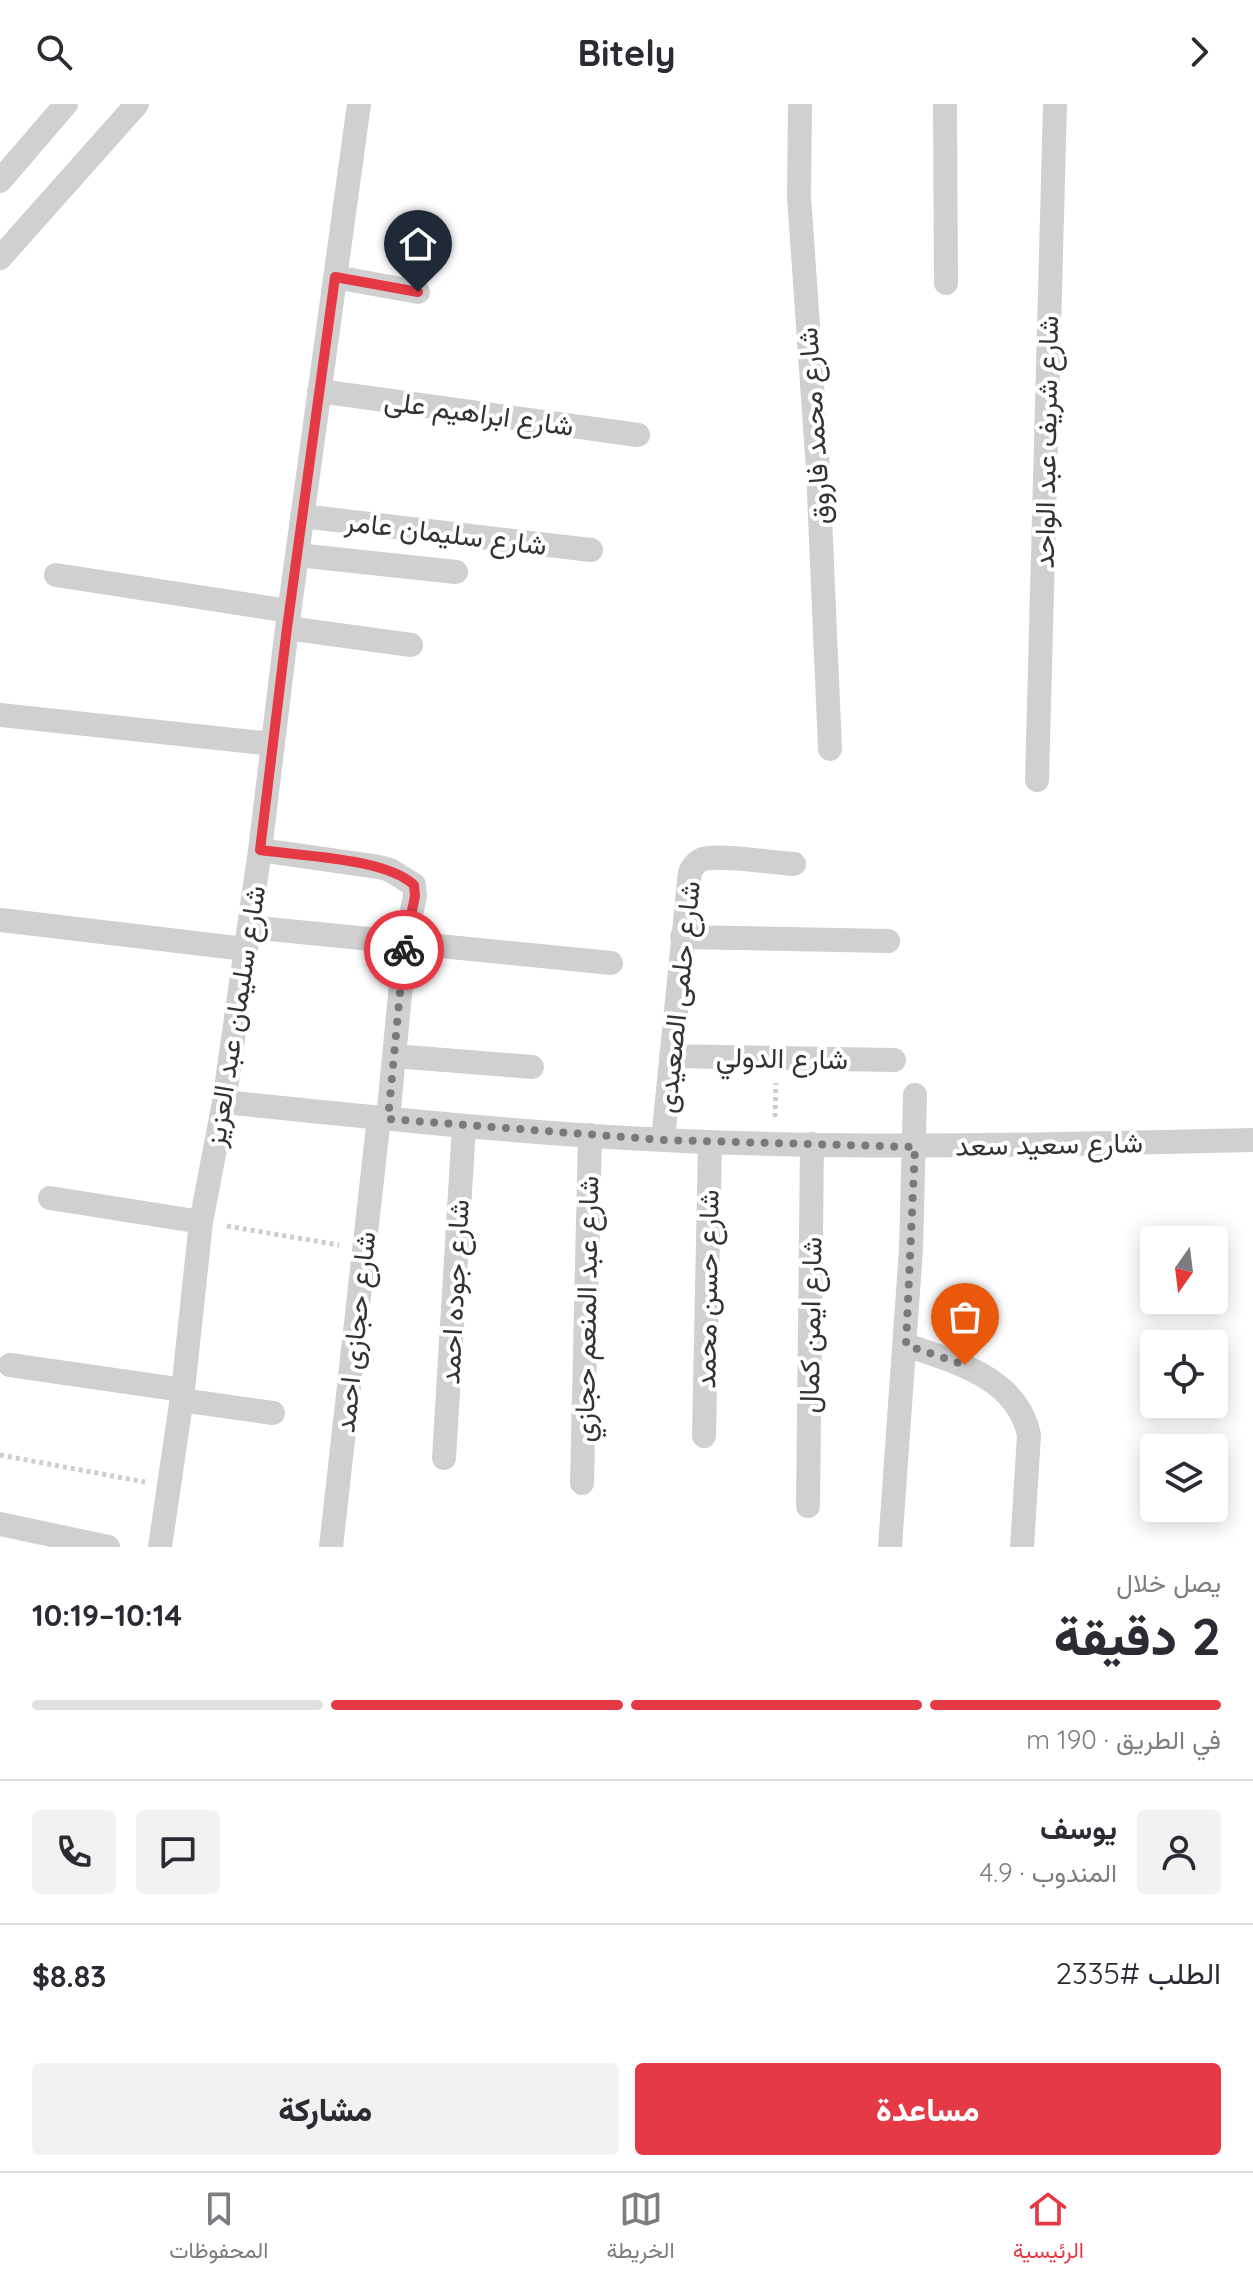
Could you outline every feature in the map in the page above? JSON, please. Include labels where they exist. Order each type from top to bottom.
[{"type":"street","points":[[0,181],[66,104]]},
{"type":"street","points":[[0,258],[137,104]]},
{"type":"street","name":"شارع سليمان عبد العزيز","points":[[160,1547],[182,1395],[201,1222],[224,1102],[260,850],[288,620],[359,104]]},
{"type":"street","name":"شارع محمد فاروق","points":[[800,104],[799,196],[818,470],[830,749]]},
{"type":"street","points":[[945,104],[946,283]]},
{"type":"street","name":"شارع شريف عبد الواحد","points":[[1037,780],[1055,104]]},
{"type":"street","points":[[335,277],[418,292]]},
{"type":"street","name":"شارع ابراهيم على","points":[[319,391],[638,435]]},
{"type":"street","name":"شارع سليمان عامر","points":[[302,516],[591,550]]},
{"type":"street","points":[[297,555],[456,572]]},
{"type":"street","points":[[56,575],[411,645]]},
{"type":"street","points":[[0,715],[273,744]]},
{"type":"street","name":"شارع حجازى احمد","points":[[260,850],[379,867],[408,879],[414,885],[394,1056],[364,1249],[331,1547]]},
{"type":"street","name":"شارع حلمى الصعيدى","points":[[663,1140],[687,881],[694,864],[703,859],[794,864]]},
{"type":"street","points":[[1,920],[247,938],[405,943],[611,963]]},
{"type":"street","points":[[682,937],[888,941]]},
{"type":"street","points":[[394,1056],[532,1067]]},
{"type":"street","name":"شارع الدولي","points":[[671,1056],[894,1060]]},
{"type":"street","points":[[890,1547],[906,1345],[915,1095]]},
{"type":"street","name":"شارع سعيد سعد","points":[[224,1102],[464,1126],[710,1142],[915,1147],[1253,1140]]},
{"type":"street","name":"شارع جوده احمد","points":[[444,1458],[464,1126]]},
{"type":"street","name":"شارع عبد المنعم حجازي","points":[[582,1483],[590,1135]]},
{"type":"street","name":"شارع حسن محمد","points":[[704,1436],[710,1142]]},
{"type":"street","name":"شارع ايمن كمال","points":[[808,1506],[812,1144]]},
{"type":"street","points":[[50,1198],[201,1222]]},
{"type":"street","points":[[906,1345],[965,1365],[1000,1388],[1019,1408],[1029,1435],[1022,1547]]},
{"type":"street","points":[[10,1365],[273,1413]]},
{"type":"street","points":[[0,1524],[108,1547]]},
{"type":"path","points":[[774,1143],[778,1058]]},
{"type":"path","points":[[201,1222],[364,1249]]},
{"type":"path","points":[[0,1455],[168,1487]]},
{"type":"way so far","points":[[404,950],[388,1119],[663,1140],[915,1147],[906,1345],[965,1365]]},
{"type":"route","points":[[404,950],[415,896],[414,885],[408,879],[379,867],[260,850],[335,277],[418,292]]}]
